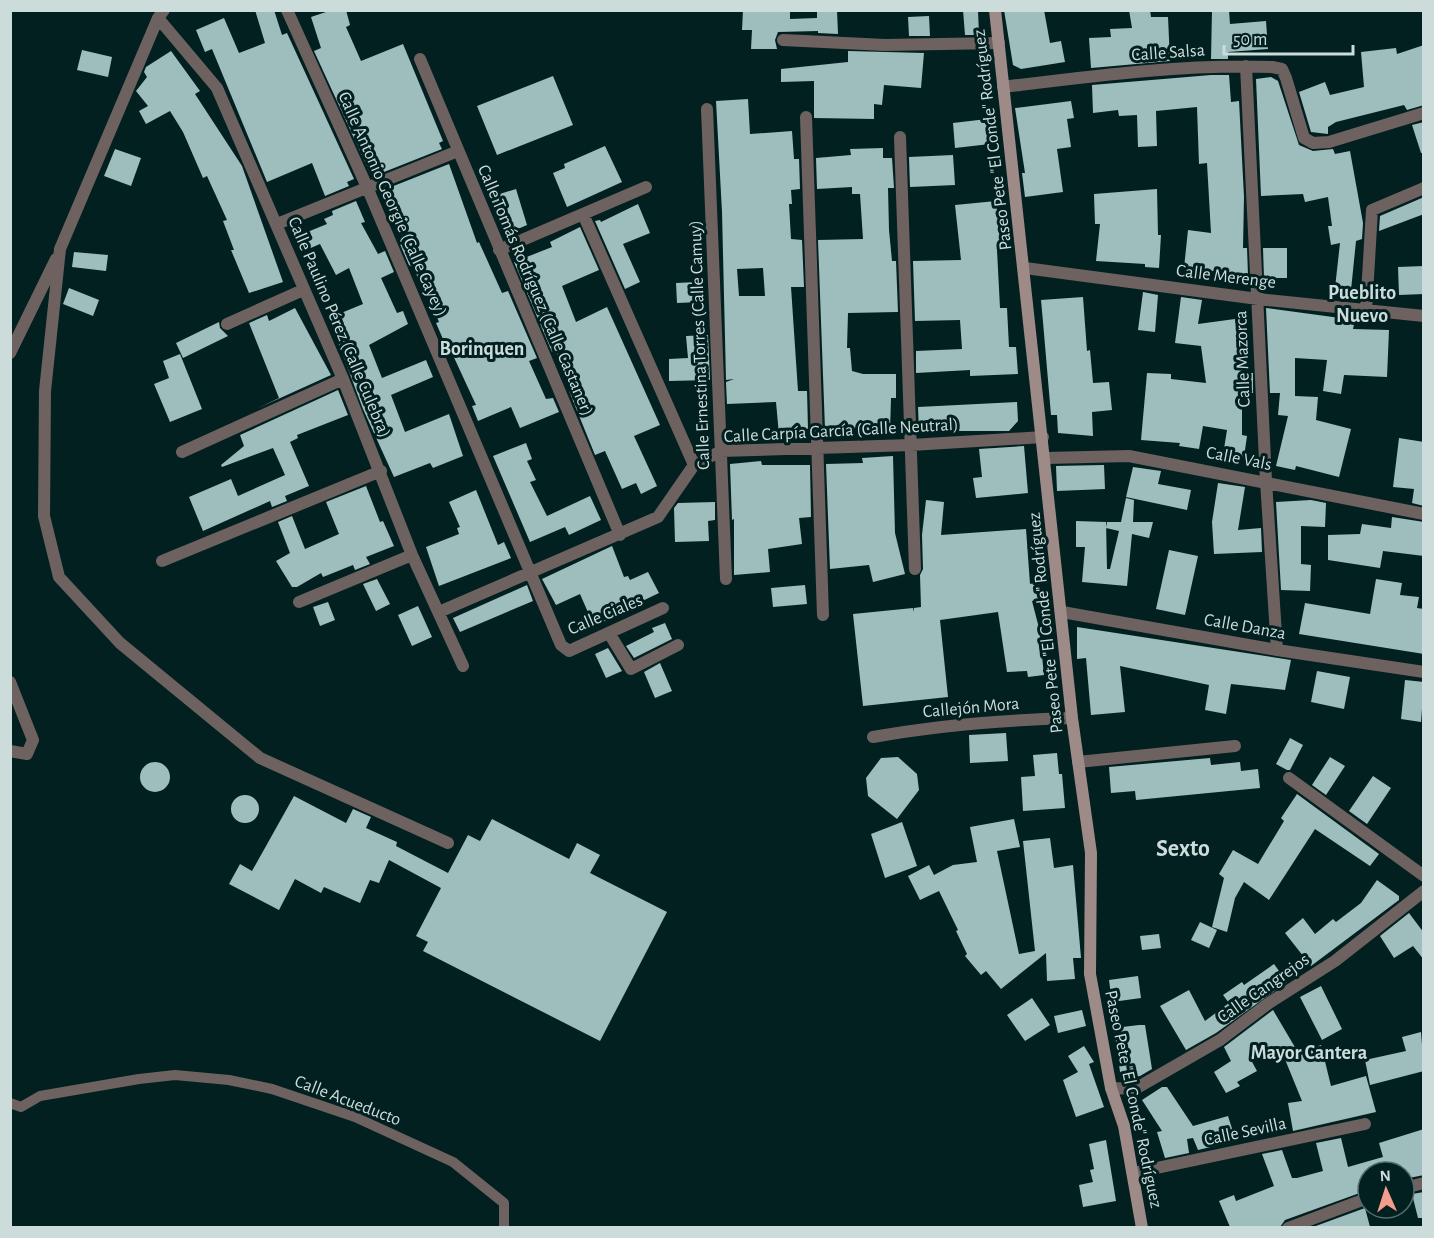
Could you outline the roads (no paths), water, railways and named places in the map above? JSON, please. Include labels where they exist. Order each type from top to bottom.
[{"type":"street","name":"Calle Antonio Georgie (Calle Cayey)","points":[[287,10],[367,187],[561,645]]},
{"type":"street","name":"Paseo Pete \"El Conde\" Rodríguez","points":[[995,10],[1046,458],[1072,718],[1091,853],[1090,974],[1111,1088],[1124,1126],[1143,1227]]},
{"type":"street","points":[[10,352],[60,249],[161,14]]},
{"type":"street","name":"Calle Paulino Pérez (Calle Culebra)","points":[[161,14],[217,88],[343,379],[412,555],[463,666]]},
{"type":"street","points":[[783,40],[885,45],[999,43]]},
{"type":"street","name":"Calle Tomás Rodríguez (Calle Castaner)","points":[[420,59],[620,535]]},
{"type":"street","name":"Calle Salsa","points":[[1003,87],[1148,70],[1246,66],[1282,69],[1304,138],[1313,143],[1329,142],[1424,112]]},
{"type":"street","name":"Calle Mazorca","points":[[1246,66],[1266,481],[1277,650]]},
{"type":"street","name":"Calle Ernestina Torres (Calle Camuy)","points":[[707,109],[726,579]]},
{"type":"street","points":[[806,117],[823,615]]},
{"type":"street","points":[[900,137],[915,569]]},
{"type":"street","points":[[277,224],[458,151]]},
{"type":"street","points":[[499,250],[646,187]]},
{"type":"street","points":[[1366,311],[1372,210],[1424,188]]},
{"type":"street","points":[[582,214],[694,465]]},
{"type":"street","points":[[60,249],[45,391],[44,516],[59,577],[120,643],[260,758],[448,843]]},
{"type":"street","name":"Calle Merenge","points":[[1025,268],[1258,299],[1424,316]]},
{"type":"street","points":[[227,324],[303,290]]},
{"type":"street","points":[[182,452],[343,379]]},
{"type":"street","name":"Calle Carpía García (Calle Neutral)","points":[[439,612],[658,517],[694,465],[722,451],[911,445],[1043,437]]},
{"type":"street","name":"Calle Vals","points":[[1046,458],[1129,456],[1266,481],[1424,514]]},
{"type":"street","points":[[162,561],[381,471]]},
{"type":"street","points":[[299,602],[412,555]]},
{"type":"street","name":"Calle Ciales","points":[[561,645],[569,651],[663,608]]},
{"type":"street","name":"Calle Danza","points":[[1062,612],[1277,650],[1424,672]]},
{"type":"street","points":[[609,633],[631,669],[678,645]]},
{"type":"street","points":[[10,682],[33,740],[27,754],[10,752]]},
{"type":"street","name":"Callejón Mora","points":[[873,737],[952,726],[1072,718]]},
{"type":"street","points":[[1078,762],[1235,746]]},
{"type":"street","points":[[1289,777],[1424,876]]},
{"type":"street","name":"Calle Cangrejos","points":[[1111,1088],[1135,1089],[1220,1040],[1269,1003],[1335,961],[1424,891]]},
{"type":"street","name":"Calle Sevilla","points":[[1133,1173],[1365,1124]]},
{"type":"street","points":[[1288,1227],[1356,1202]]},
{"type":"lane","name":"Calle Acueducto","points":[[10,1102],[21,1107],[40,1096],[175,1075],[230,1080],[272,1089],[355,1117],[453,1162],[504,1203],[504,1227]]},
{"type":"district","name":"Pueblito Nuevo","points":[[1362,304]]},
{"type":"district","name":"Borinquen","points":[[482,348]]},
{"type":"district","name":"Sexto","points":[[1183,848]]},
{"type":"district","name":"Mayor Cantera","points":[[1309,1052]]}]
